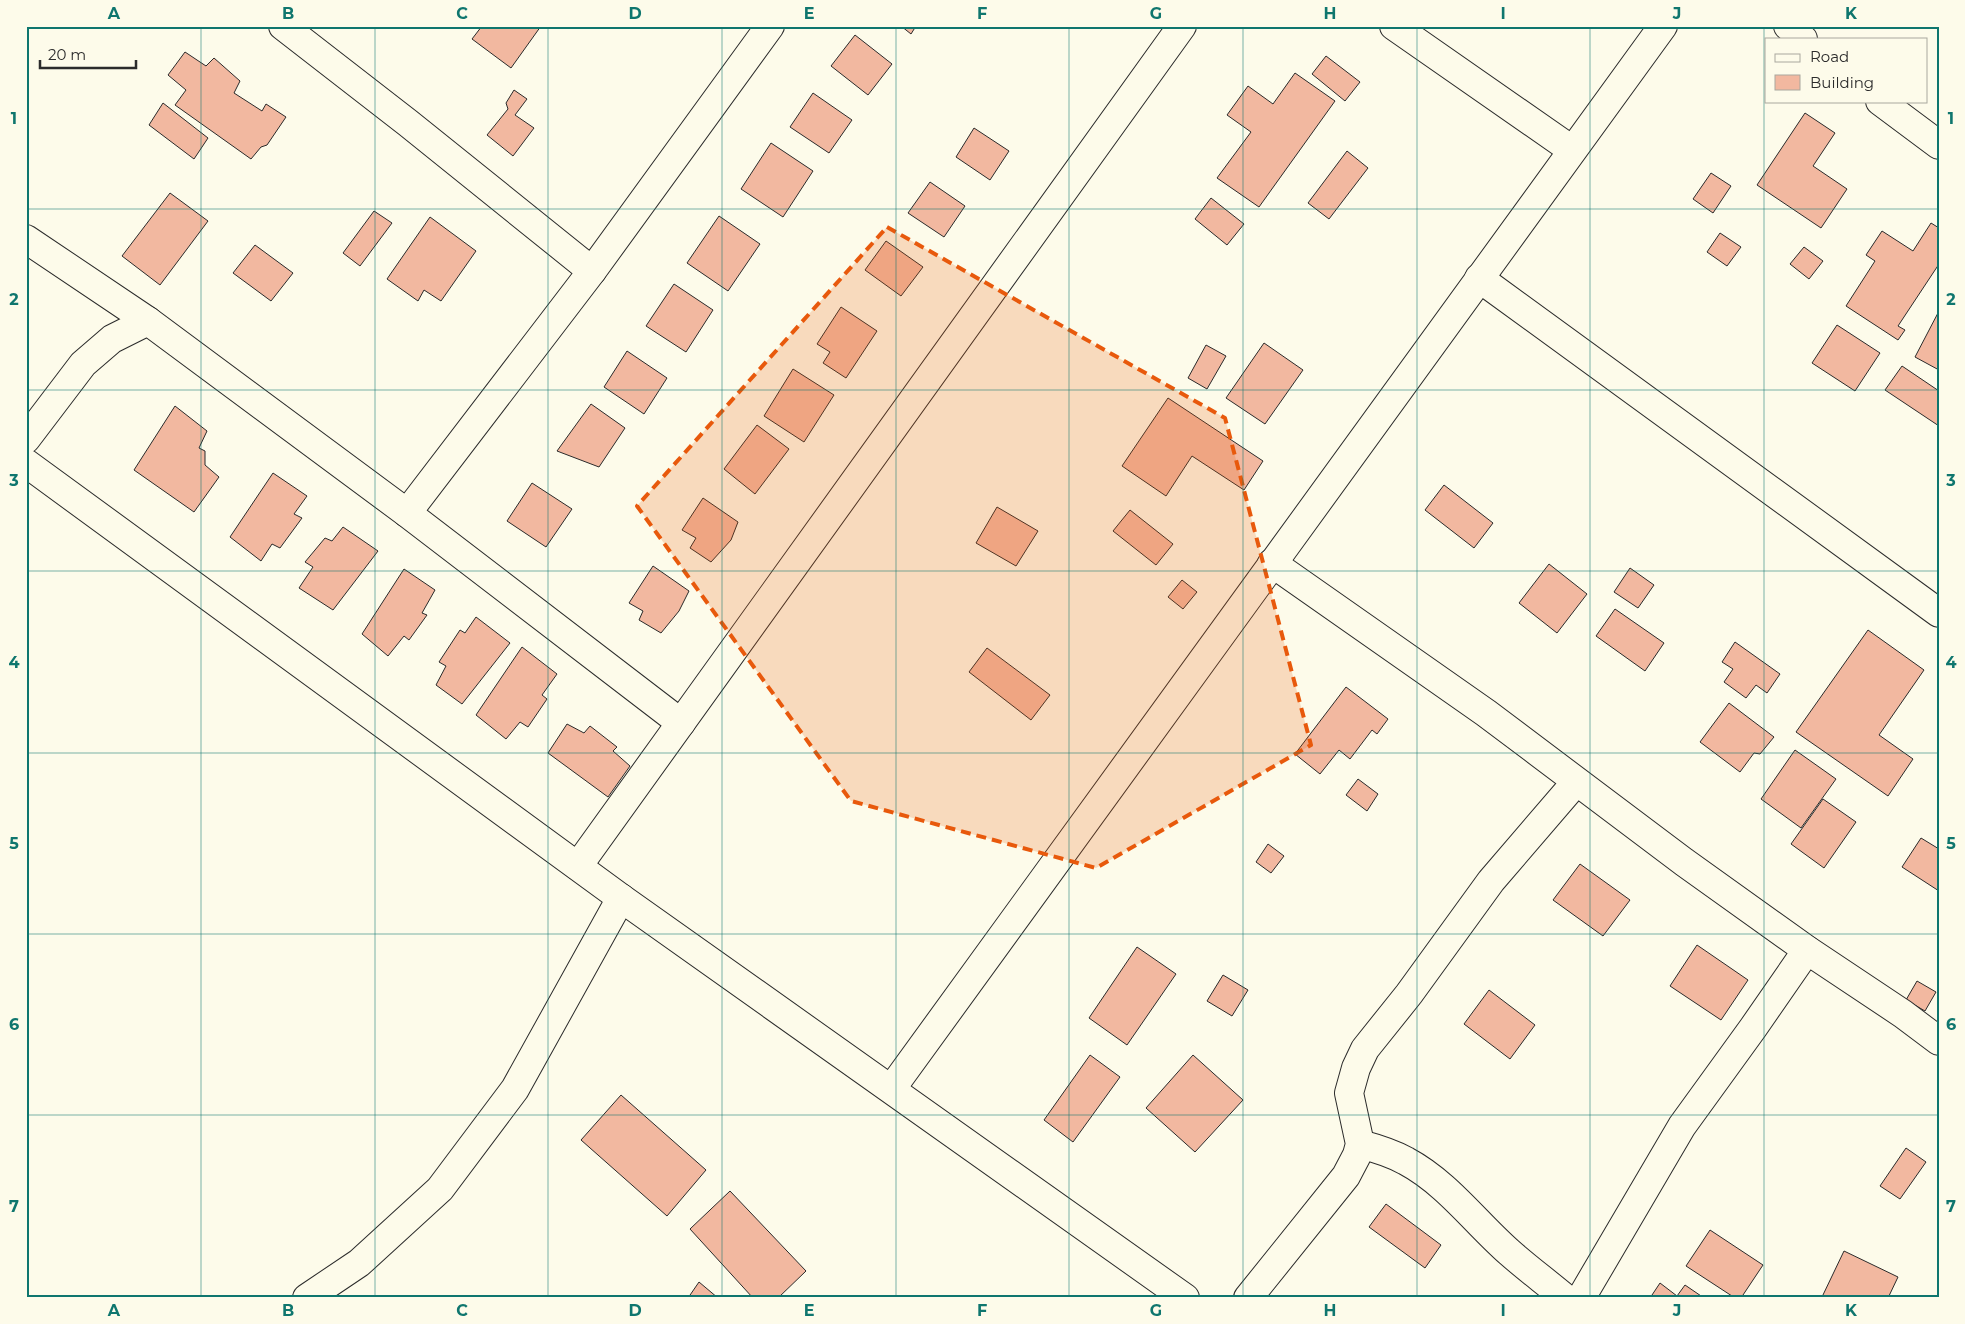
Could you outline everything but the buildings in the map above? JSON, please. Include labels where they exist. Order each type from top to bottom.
[{"type":"street","points":[[283,26],[408,123],[592,271]]},
{"type":"street","points":[[407,512],[592,271],[770,26]]},
{"type":"street","points":[[578,866],[1182,26]]},
{"type":"street","points":[[1394,26],[1572,150]]},
{"type":"street","points":[[892,1088],[1663,26]]},
{"type":"street","points":[[1788,26],[1802,38]]},
{"type":"street","points":[[1881,102],[1939,146]]},
{"type":"street","points":[[26,238],[148,321],[407,512],[682,723]]},
{"type":"street","points":[[1479,278],[1939,613]]},
{"type":"street","points":[[26,439],[83,364],[112,340],[148,321]]},
{"type":"street","points":[[26,463],[622,898],[1185,1298]]},
{"type":"street","points":[[1272,563],[1477,708],[1684,862],[1939,1041]]},
{"type":"street","points":[[1248,1298],[1346,1176],[1357,1155],[1360,1144],[1348,1093],[1356,1068],[1365,1049],[1409,994],[1491,881],[1576,782]]},
{"type":"street","points":[[307,1298],[359,1263],[440,1189],[515,1089],[622,898]]},
{"type":"street","points":[[1581,1298],[1682,1126],[1808,950]]},
{"type":"street","points":[[1360,1144],[1406,1160],[1429,1176],[1508,1251],[1565,1298]]},
{"type":"highlighted area","points":[[887,227],[1225,418],[1311,745],[1096,868],[851,801],[637,506]]}]
